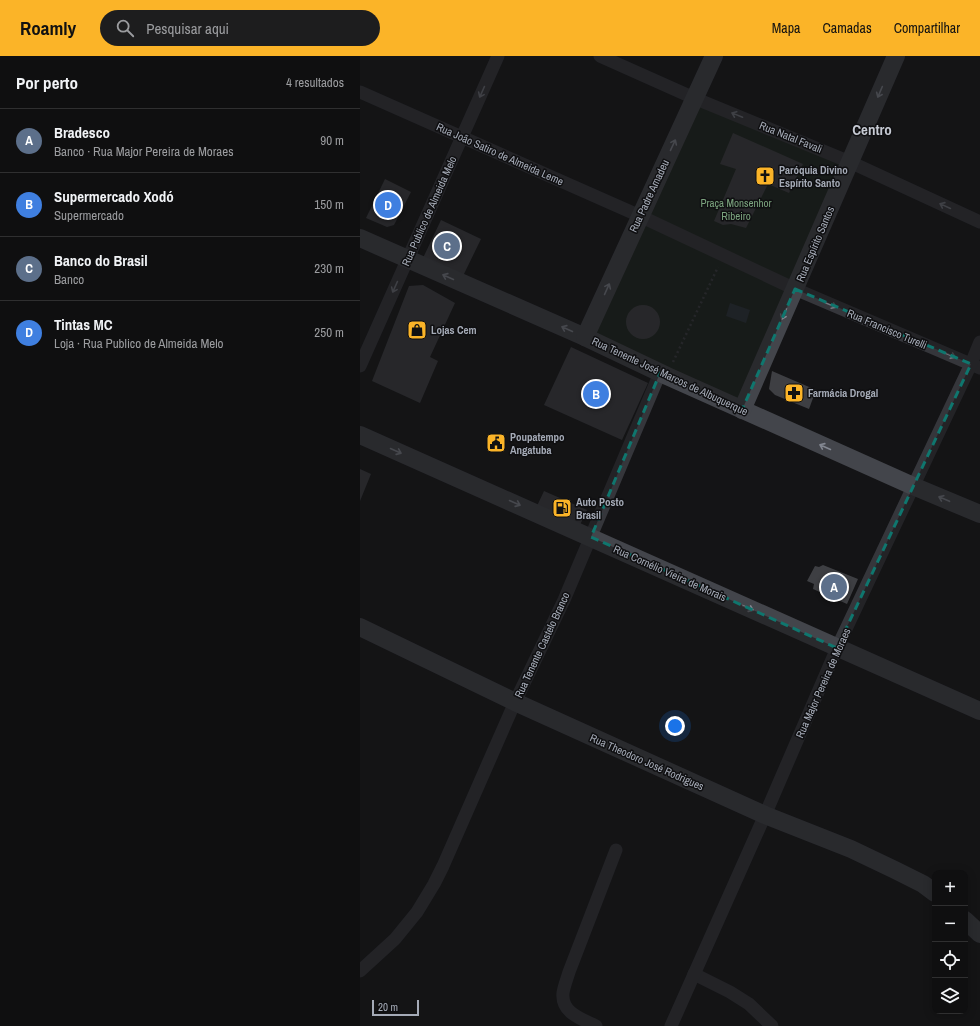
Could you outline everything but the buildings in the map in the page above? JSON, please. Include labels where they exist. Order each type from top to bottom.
[{"type":"street","name":"Rua Publico de Almeida Melo","points":[[360,366],[498,56]]},
{"type":"street","name":"Rua Natal Favali","points":[[600,56],[694,98],[850,162],[980,222]]},
{"type":"street","name":"Rua Padre Amadeu","points":[[585,337],[714,56]]},
{"type":"street","name":"Rua Espírito Santos","points":[[742,410],[896,56]]},
{"type":"street","name":"Rua João Satiro de Almeida Leme","points":[[360,92],[640,216],[723,255]]},
{"type":"street","name":"Rua Tenente José Marcos de Albuquerque","points":[[360,238],[585,337],[663,375],[913,486],[980,514]]},
{"type":"street","name":"Rua Francisco Turelli","points":[[723,255],[795,289],[975,366]]},
{"type":"street","name":"Rua Major Pereira de Moraes","points":[[671,1026],[765,815],[837,648],[913,486],[975,366],[980,342]]},
{"type":"street","name":"Rua Tenente Castelo Branco","points":[[360,972],[395,939],[417,912],[434,884],[515,702],[564,600],[663,375]]},
{"type":"street","name":"Rua Cornélio Vieira de Morais","points":[[360,435],[980,711]]},
{"type":"street","name":"Rua Theodoro José Rodrigues","points":[[360,628],[515,702],[765,815],[851,849],[923,884],[932,891]]},
{"type":"street","points":[[596,1026],[574,1015],[564,1001],[563,993],[569,972],[616,850]]},
{"type":"street","points":[[968,923],[980,934]]},
{"type":"street","points":[[694,974],[730,992],[748,1004],[772,1026]]},
{"type":"path","points":[[663,375],[723,255]]},
{"type":"highlighted area","points":[[795,289],[971,364],[837,648],[591,537],[660,373],[742,410]]},
{"type":"green space","name":"Praça Monsenhor Ribeiro","points":[[696,98],[843,164],[740,404],[593,338]]},
{"type":"shaded area","points":[[730,303],[750,310],[746,323],[726,316]]},
{"type":"place","name":"Paróquia Divino Espírito Santo","points":[[765,176]]},
{"type":"place","name":"Tintas MC","points":[[388,205]]},
{"type":"place","name":"Banco do Brasil","points":[[447,246]]},
{"type":"place","name":"Lojas Cem","points":[[417,330]]},
{"type":"place","name":"Farmácia Drogal","points":[[794,393]]},
{"type":"place","name":"Supermercado Xodó","points":[[596,394]]},
{"type":"place","name":"Poupatempo Angatuba","points":[[496,443]]},
{"type":"place","name":"Auto Posto Brasil","points":[[562,508]]},
{"type":"place","name":"Bradesco","points":[[834,587]]},
{"type":"district","name":"Centro","points":[[872,129]]}]
